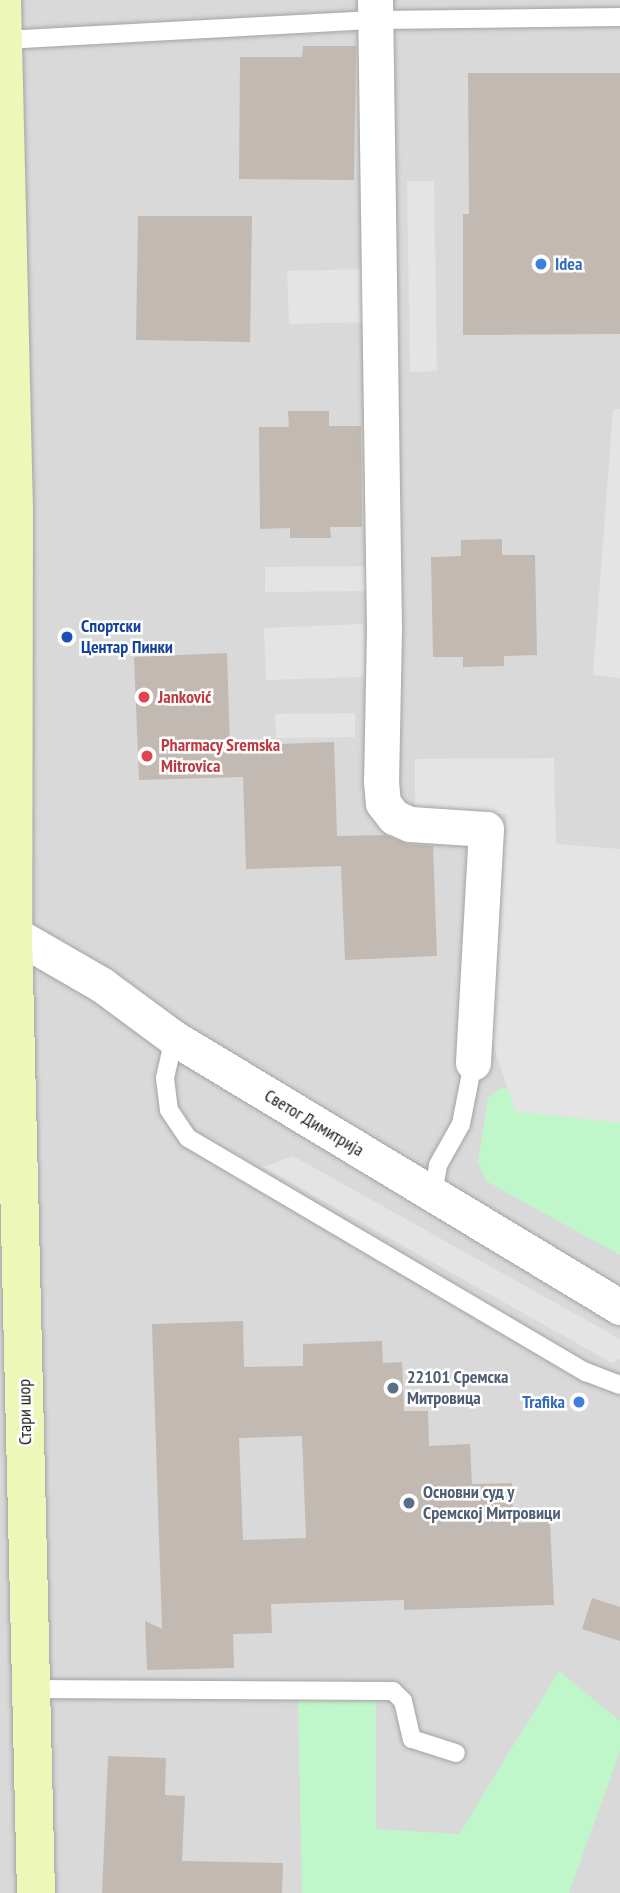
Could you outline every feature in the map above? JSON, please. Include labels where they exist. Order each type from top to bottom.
[{"type":"main road","name":"Стари шор","points":[[2,0],[14,509],[6,929],[36,1893]]},
{"type":"street","points":[[376,10],[384,629],[381,781],[383,803],[394,817],[410,824],[486,829],[473,1063]]},
{"type":"street","name":"Светог Димитрија","points":[[6,929],[102,985],[174,1038],[620,1307]]},
{"type":"lane","points":[[4,40],[376,10],[620,17]]},
{"type":"lane","points":[[174,1038],[165,1078],[169,1110],[188,1138],[586,1372],[620,1385]]},
{"type":"lane","points":[[433,1194],[438,1165],[461,1124],[473,1063]]},
{"type":"lane","points":[[31,1689],[393,1691],[404,1701],[412,1738],[456,1753]]},
{"type":"shaded area","points":[[0,0],[620,0],[620,1893],[0,1893]]},
{"type":"shaded area","points":[[407,181],[434,181],[437,371],[410,372]]},
{"type":"shaded area","points":[[366,269],[368,322],[289,324],[287,271]]},
{"type":"shaded area","points":[[613,409],[620,409],[620,678],[593,675]]},
{"type":"shaded area","points":[[370,566],[370,591],[265,592],[265,567]]},
{"type":"shaded area","points":[[363,624],[365,677],[266,680],[264,628]]},
{"type":"shaded area","points":[[355,713],[355,737],[276,738],[275,714]]},
{"type":"shaded area","points":[[554,758],[556,844],[620,849],[620,1123],[515,1111],[490,1035],[507,814],[415,811],[415,759]]},
{"type":"shaded area","points":[[293,1156],[620,1339],[620,1359],[612,1363],[263,1167]]},
{"type":"green space","points":[[532,1087],[620,1098],[620,1255],[486,1181],[478,1162],[488,1098],[499,1089]]},
{"type":"green space","points":[[559,1671],[620,1721],[620,1751],[569,1893],[302,1893],[298,1699],[376,1699],[376,1829],[459,1834]]},
{"type":"building","points":[[303,46],[356,46],[354,180],[239,179],[240,57],[302,57]]},
{"type":"building","points":[[468,73],[620,73],[620,334],[463,335],[463,214],[469,214]]},
{"type":"building","points":[[138,216],[252,216],[250,342],[136,340]]},
{"type":"building","points":[[288,411],[329,411],[329,426],[361,426],[362,527],[330,527],[331,538],[290,538],[290,528],[260,529],[259,427],[289,427]]},
{"type":"building","points":[[502,539],[502,555],[535,555],[537,655],[504,656],[504,666],[463,667],[463,657],[433,657],[431,557],[461,556],[461,540]]},
{"type":"building","points":[[227,653],[230,746],[334,742],[337,836],[385,835],[408,844],[433,846],[437,956],[345,960],[341,866],[246,869],[243,777],[139,780],[134,657]]},
{"type":"building","name":"Основни суд у Сремској Митровици","points":[[243,1321],[244,1367],[303,1366],[303,1344],[382,1341],[383,1363],[402,1362],[404,1411],[428,1411],[429,1446],[470,1444],[472,1484],[512,1483],[513,1523],[550,1522],[554,1605],[404,1610],[404,1600],[271,1604],[272,1633],[233,1634],[234,1668],[147,1670],[145,1621],[162,1629],[152,1324]],"holes":[[[302,1436],[306,1538],[243,1540],[239,1438]]]},
{"type":"building","points":[[592,1598],[620,1607],[620,1641],[582,1629]]},
{"type":"building","points":[[108,1756],[166,1758],[165,1795],[185,1796],[182,1861],[283,1863],[282,1893],[102,1893]]},
{"type":"place","name":"Idea","points":[[541,264]]},
{"type":"place","name":"Спортски Центар Пинки","points":[[67,637]]},
{"type":"place","name":"Janković","points":[[144,697]]},
{"type":"place","name":"Pharmacy Sremska Mitrovica","points":[[147,756]]},
{"type":"place","name":"22101 Сремска Митровица","points":[[393,1388]]},
{"type":"place","name":"Trafika","points":[[579,1402]]},
{"type":"place","name":"Основни суд у Сремској Митровици","points":[[409,1503]]}]
